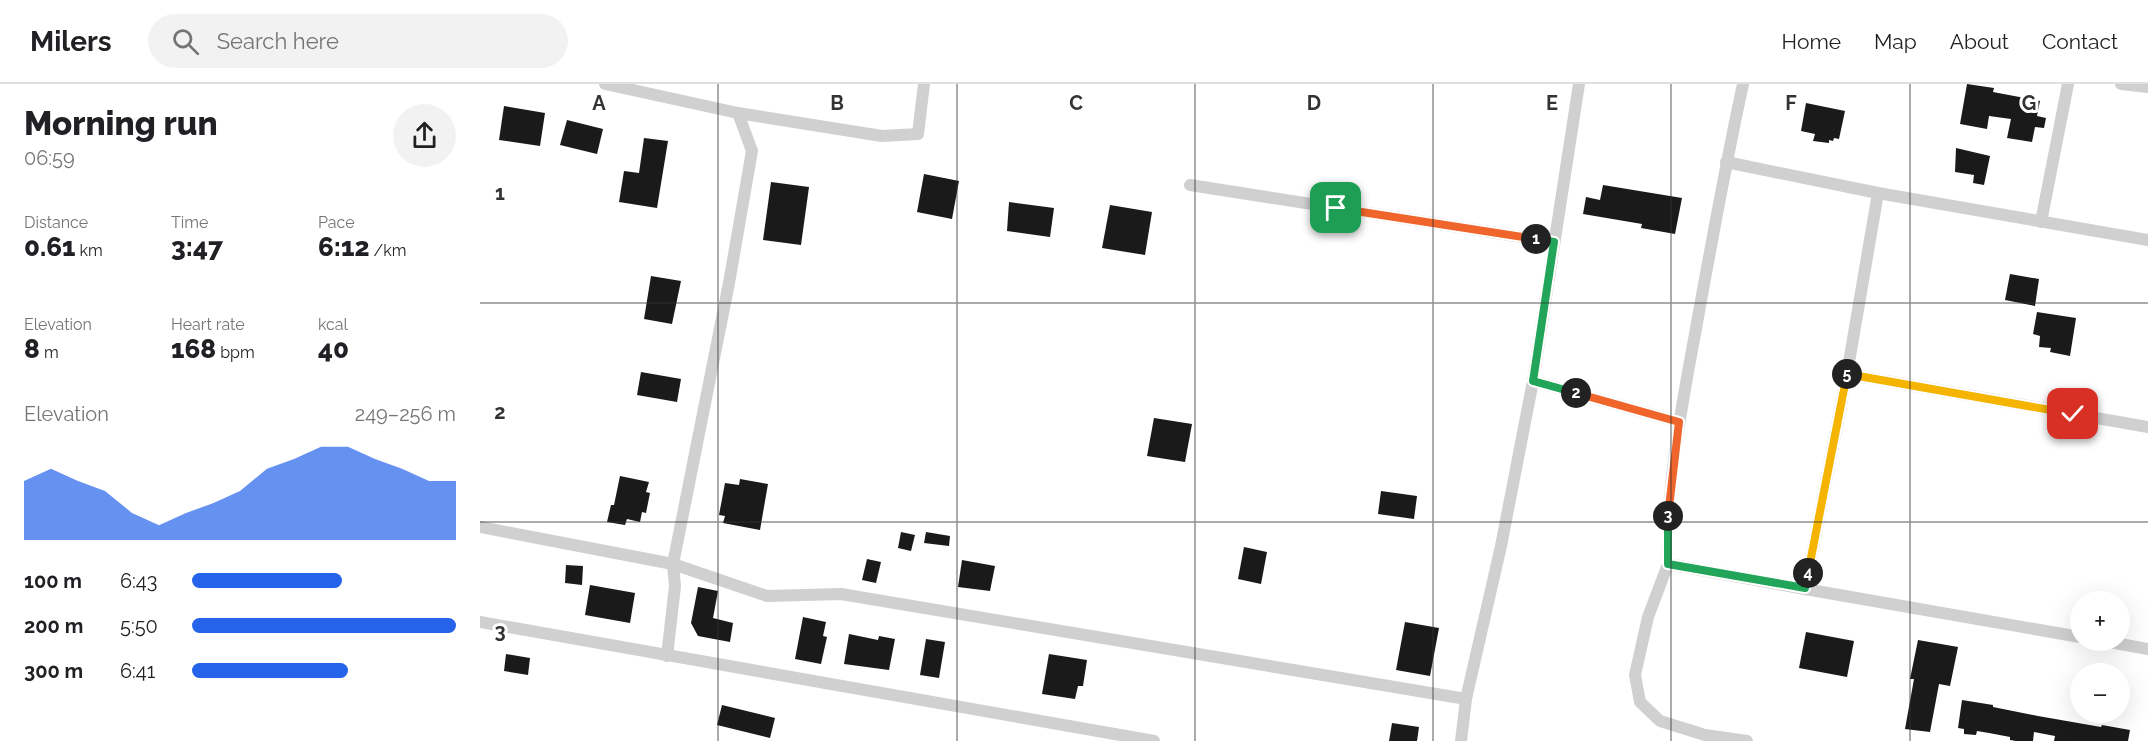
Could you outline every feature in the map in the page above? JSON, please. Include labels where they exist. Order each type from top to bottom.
[{"type":"street","points":[[605,84],[738,113],[882,136],[918,134],[924,84]]},
{"type":"street","points":[[1461,741],[1466,699],[1501,546],[1533,381],[1579,84]]},
{"type":"street","points":[[1743,84],[1726,162],[1679,422],[1667,525],[1668,564],[1648,617],[1635,675],[1640,702],[1660,721],[1705,735],[1747,741]]},
{"type":"street","points":[[2041,222],[2068,84]]},
{"type":"street","points":[[2121,84],[2148,87]]},
{"type":"street","points":[[667,656],[675,586],[673,564],[729,283],[752,151],[738,113]]},
{"type":"street","points":[[1726,162],[1878,193],[2148,240]]},
{"type":"street","points":[[1190,185],[1554,242]]},
{"type":"street","points":[[1805,588],[1847,374],[1878,193]]},
{"type":"street","points":[[1847,374],[2148,427]]},
{"type":"street","points":[[1533,381],[1679,422]]},
{"type":"street","points":[[480,527],[673,564],[767,596],[841,594],[1466,699]]},
{"type":"street","points":[[1668,564],[2070,635]]},
{"type":"street","points":[[480,622],[1154,741]]},
{"type":"street","points":[[2130,646],[2148,649]]},
{"type":"building","points":[[1967,84],[1994,88],[1993,92],[2040,101],[2037,116],[2046,118],[2044,128],[2035,127],[2032,142],[2007,138],[2011,119],[1989,116],[1987,129],[1960,124]]},
{"type":"building","points":[[1806,103],[1845,111],[1839,139],[1829,140],[1829,143],[1813,141],[1815,134],[1801,131]]},
{"type":"building","points":[[504,106],[545,113],[540,146],[499,140]]},
{"type":"building","points":[[567,120],[603,129],[597,154],[560,145]]},
{"type":"building","points":[[644,138],[668,141],[657,208],[619,202],[624,171],[639,173]]},
{"type":"building","points":[[1956,148],[1990,156],[1984,185],[1973,183],[1974,175],[1955,172]]},
{"type":"building","points":[[924,174],[959,181],[952,219],[917,212]]},
{"type":"building","points":[[771,182],[809,187],[801,245],[763,240]]},
{"type":"building","points":[[1603,185],[1682,198],[1675,234],[1641,228],[1642,224],[1583,214],[1586,197],[1600,200]]},
{"type":"building","points":[[1009,202],[1054,208],[1050,237],[1007,231]]},
{"type":"building","points":[[1110,205],[1152,212],[1145,255],[1102,248]]},
{"type":"building","points":[[2010,274],[2039,279],[2035,306],[2005,300]]},
{"type":"building","points":[[651,276],[681,281],[672,324],[644,319]]},
{"type":"building","points":[[2037,312],[2076,318],[2070,356],[2050,352],[2051,348],[2039,347],[2040,336],[2033,334]]},
{"type":"building","points":[[641,372],[681,379],[677,402],[637,395]]},
{"type":"building","points":[[1154,418],[1192,424],[1185,462],[1147,456]]},
{"type":"building","points":[[620,476],[649,482],[646,492],[650,493],[646,513],[642,512],[640,522],[627,519],[625,525],[607,522],[611,505],[614,505]]},
{"type":"building","points":[[740,479],[768,484],[760,530],[723,523],[725,516],[719,515],[725,483],[739,485]]},
{"type":"building","points":[[1381,491],[1417,496],[1414,519],[1378,514]]},
{"type":"building","points":[[901,532],[915,535],[911,551],[898,548]]},
{"type":"building","points":[[926,532],[950,536],[949,546],[924,543]]},
{"type":"building","points":[[1244,547],[1267,552],[1261,584],[1238,579]]},
{"type":"building","points":[[867,559],[881,562],[876,583],[862,580]]},
{"type":"building","points":[[962,560],[995,566],[990,591],[958,587]]},
{"type":"building","points":[[566,565],[583,566],[582,585],[565,583]]},
{"type":"building","points":[[590,585],[635,593],[630,623],[585,615]]},
{"type":"building","points":[[698,587],[718,591],[713,618],[733,623],[730,642],[698,636],[691,623]]},
{"type":"building","points":[[803,617],[826,622],[823,636],[827,637],[821,664],[795,659]]},
{"type":"building","points":[[1405,622],[1439,628],[1430,676],[1396,670]]},
{"type":"building","points":[[1806,632],[1854,641],[1847,677],[1799,668]]},
{"type":"building","points":[[849,634],[878,640],[879,636],[895,639],[889,670],[844,664]]},
{"type":"building","points":[[926,639],[945,642],[939,678],[920,675]]},
{"type":"building","points":[[1918,640],[1958,647],[1950,686],[1939,684],[1930,732],[1905,729],[1914,679],[1910,679]]},
{"type":"building","points":[[506,654],[530,658],[528,675],[504,671]]},
{"type":"building","points":[[1049,654],[1087,660],[1083,686],[1078,686],[1075,699],[1042,694]]},
{"type":"building","points":[[1962,700],[2070,723],[2130,730],[2128,741],[2054,741],[2055,736],[2034,732],[2033,741],[2016,741],[2010,740],[2010,737],[1977,731],[1976,735],[1964,734],[1964,729],[1958,728]]},
{"type":"building","points":[[722,705],[775,718],[770,738],[717,725]]},
{"type":"building","points":[[1392,723],[1419,727],[1417,741],[1389,741]]},
{"type":"route","points":[[1336,208],[1554,242],[1533,381],[1679,422],[1667,525],[1668,564],[1805,588],[1847,374],[2073,414]]}]
